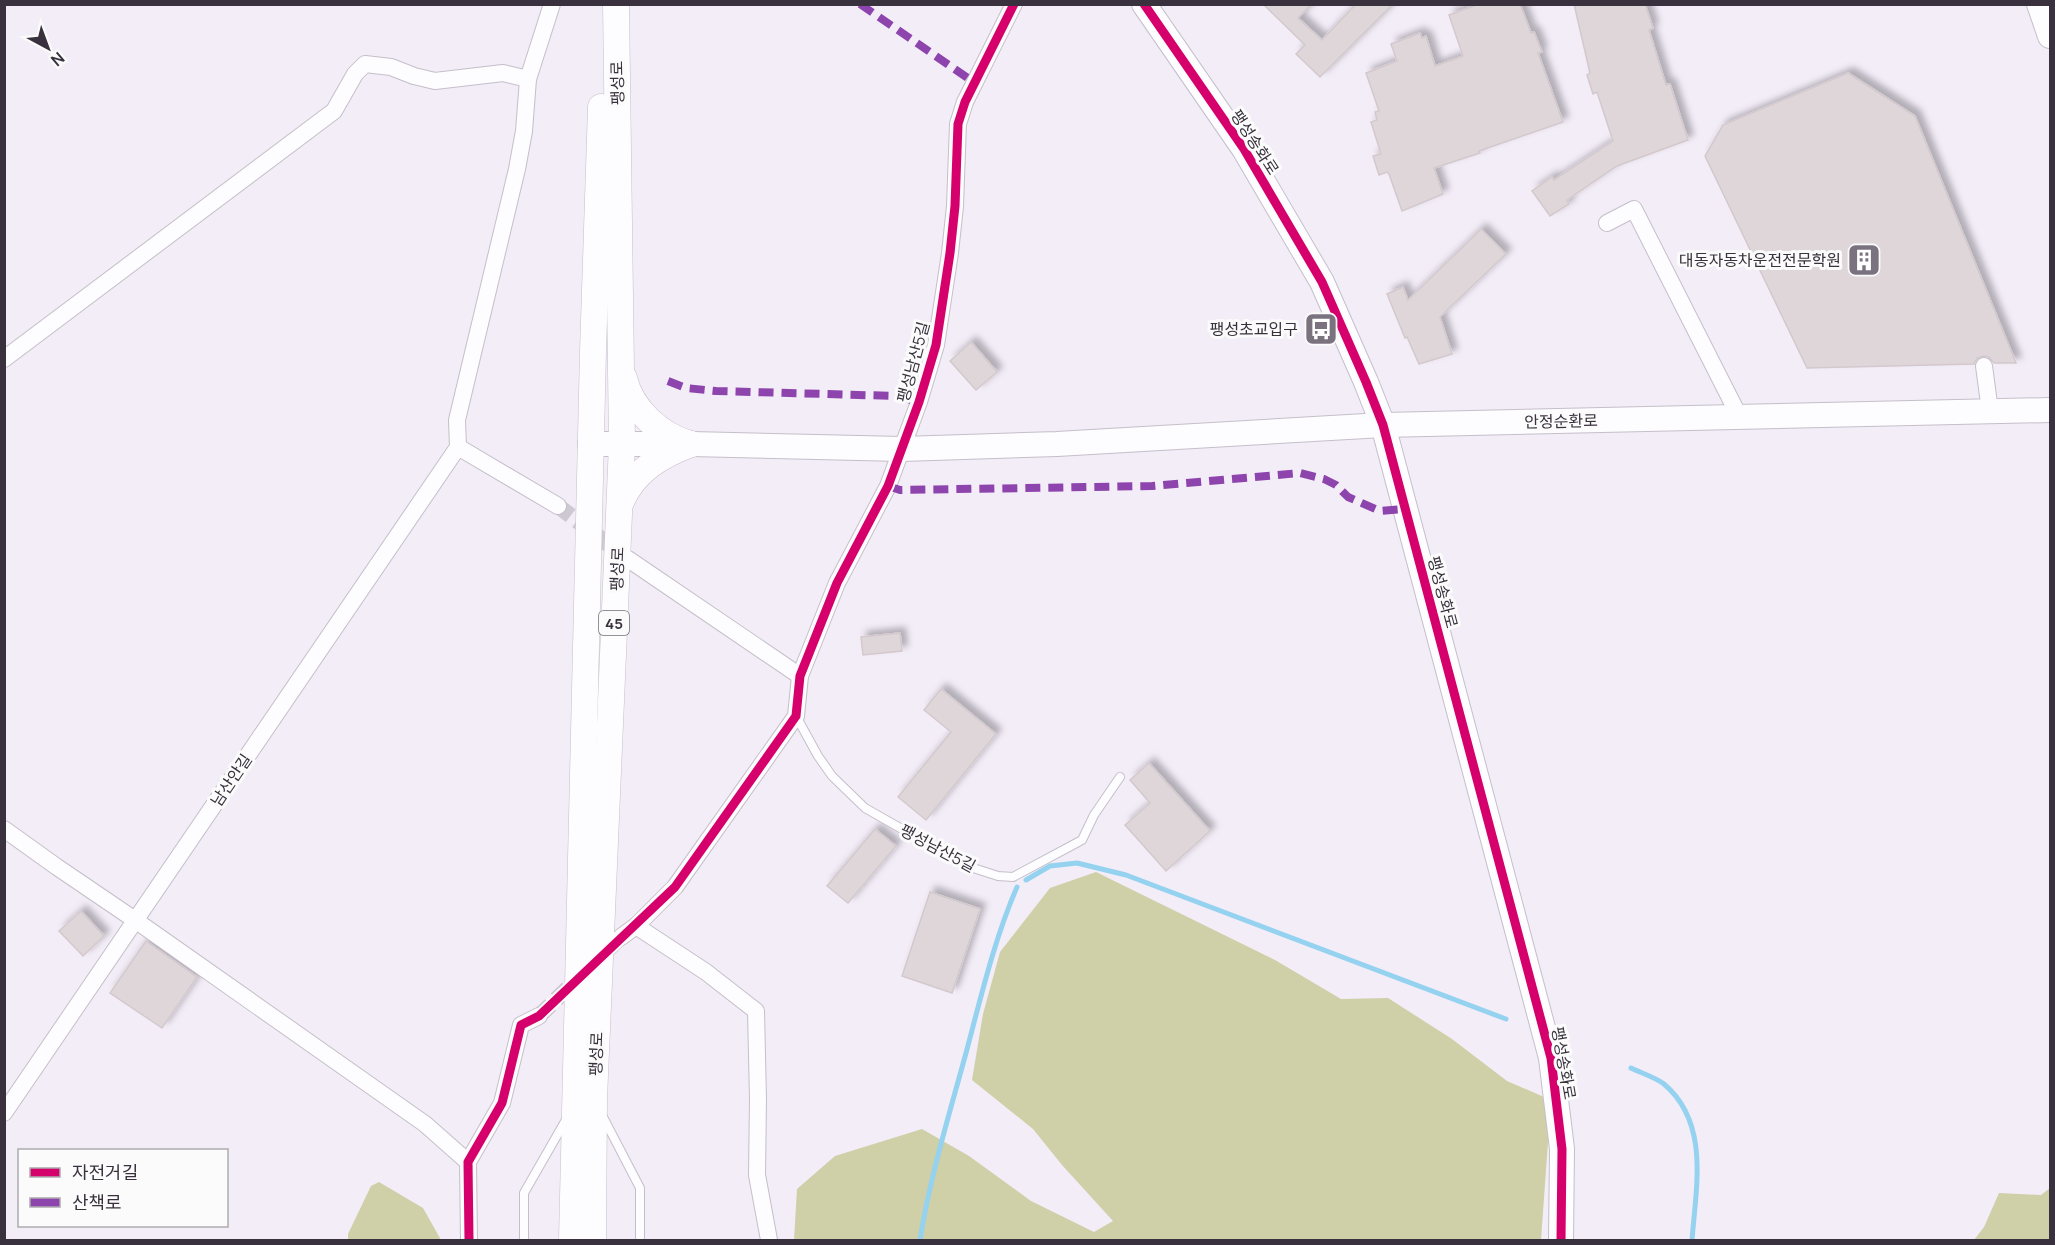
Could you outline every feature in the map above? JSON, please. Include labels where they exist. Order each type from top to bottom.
[{"type":"main road","name":"팽성로","points":[[593,1240],[585,1100],[591,444],[602,79],[599,4]]},
{"type":"main road","name":"팽성로","points":[[573,1240],[585,1100],[620,505],[622,444],[616,4]]},
{"type":"main road","name":"팽성송화로","points":[[1144,4],[1244,149],[1322,282],[1383,425],[1551,1058],[1562,1149],[1561,1240]]},
{"type":"main road","points":[[2039,4],[2050,36]]},
{"type":"main road","points":[[621,368],[628,390],[644,414],[671,437],[691,444]]},
{"type":"main road","name":"안정순환로","points":[[591,444],[902,449],[1057,444],[1383,425],[2050,411]]},
{"type":"main road","points":[[620,505],[634,480],[647,466],[668,453],[691,444]]},
{"type":"street","points":[[552,4],[528,79],[524,131],[517,169],[457,420],[458,447],[558,506]]},
{"type":"street","name":"팽성남산5길","points":[[796,716],[800,676],[837,583],[888,486],[936,345],[955,206],[958,124],[965,102],[1014,4]]},
{"type":"street","points":[[4,358],[334,111],[355,74],[365,64],[391,67],[435,81],[503,73],[528,79]]},
{"type":"street","points":[[1607,224],[1634,209],[1739,416]]},
{"type":"street","points":[[1984,366],[1990,411]]},
{"type":"street","name":"남산안길","points":[[4,1113],[458,447]]},
{"type":"street","points":[[628,559],[800,676]]},
{"type":"street","points":[[621,937],[636,926],[675,886],[796,716]]},
{"type":"street","points":[[4,829],[425,1124],[468,1162]]},
{"type":"street","points":[[636,926],[706,972],[756,1011],[757,1175],[769,1240]]},
{"type":"street","points":[[469,1240],[468,1162],[502,1102],[521,1025],[539,1016]]},
{"type":"lane","name":"팽성남산5길","points":[[796,716],[832,776],[864,808],[967,866],[998,876],[1013,876],[1082,840],[1094,815],[1120,777]]},
{"type":"lane","points":[[524,1240],[524,1194],[585,1100],[640,1188],[640,1240]]},
{"type":"green space","points":[[1096,872],[1275,960],[1341,999],[1388,998],[1452,1039],[1507,1081],[1551,1100],[1541,1240],[794,1240],[797,1189],[835,1156],[922,1129],[969,1156],[1031,1201],[1094,1232],[1113,1221],[1033,1129],[972,1080],[983,1014],[1000,952],[1050,888]]},
{"type":"green space","points":[[379,1182],[423,1208],[441,1240],[348,1240],[348,1234],[371,1186]]},
{"type":"green space","points":[[2050,1188],[2050,1240],[1974,1240],[1984,1227],[1999,1193],[2041,1195]]},
{"type":"building","points":[[1263,4],[1312,4],[1298,18],[1322,40],[1356,4],[1393,4],[1320,77],[1296,54],[1305,45]]},
{"type":"building","points":[[1479,4],[1520,4],[1531,33],[1534,32],[1542,52],[1538,53],[1563,122],[1434,168],[1443,194],[1402,211],[1389,174],[1387,172],[1379,175],[1373,156],[1381,154],[1371,122],[1377,120],[1375,112],[1379,111],[1366,73],[1397,61],[1391,44],[1420,33],[1422,38],[1426,36],[1435,66],[1463,56],[1449,15]]},
{"type":"building","points":[[1574,4],[1645,4],[1653,28],[1649,30],[1666,85],[1670,84],[1688,140],[1617,166],[1567,200],[1569,204],[1550,216],[1532,191],[1552,177],[1554,180],[1613,141],[1597,92],[1593,94],[1587,75],[1590,73]]},
{"type":"building","name":"대동자동차운전전문학원","points":[[1848,73],[1915,116],[2016,363],[1994,363],[1989,357],[1983,356],[1977,358],[1974,364],[1807,368],[1705,156],[1723,125]]},
{"type":"building","points":[[1481,229],[1506,254],[1440,317],[1452,354],[1419,364],[1407,337],[1405,338],[1387,294],[1403,287],[1408,300]]},
{"type":"building","points":[[971,342],[997,372],[976,390],[950,361]]},
{"type":"building","points":[[900,633],[902,651],[863,655],[861,637]]},
{"type":"building","points":[[941,689],[996,734],[926,820],[898,797],[951,732],[924,710]]},
{"type":"building","points":[[1149,763],[1210,831],[1166,871],[1125,825],[1150,803],[1130,780]]},
{"type":"building","points":[[875,829],[896,846],[848,903],[827,886]]},
{"type":"building","points":[[930,892],[980,909],[952,993],[902,976]]},
{"type":"building","points":[[81,911],[104,936],[83,956],[59,931]]},
{"type":"building","points":[[146,941],[197,977],[162,1028],[110,993]]},
{"type":"waterway","points":[[1026,880],[1050,866],[1077,863],[1126,875],[1506,1019]]},
{"type":"waterway","points":[[920,1240],[934,1169],[983,990],[1001,927],[1017,887]]},
{"type":"waterway","points":[[1631,1068],[1664,1084],[1679,1100],[1688,1117],[1697,1157],[1692,1240]]},
{"type":"tunnel","points":[[558,506],[622,555]]},
{"type":"tunnel","points":[[539,1016],[621,937]]},
{"type":"marked path","points":[[860,4],[975,83]]},
{"type":"marked path","points":[[668,381],[686,388],[716,391],[897,396],[919,402]]},
{"type":"marked path","points":[[888,486],[900,490],[1152,486],[1300,473],[1324,479],[1336,485],[1348,497],[1380,511],[1405,509]]},
{"type":"cycle path","points":[[469,1240],[468,1162],[502,1103],[521,1025],[539,1016],[675,887],[796,716],[800,676],[837,583],[888,486],[919,402],[936,345],[950,253],[955,206],[958,124],[965,102],[1014,4]]},
{"type":"cycle path","points":[[1144,4],[1244,149],[1322,282],[1383,425],[1551,1058],[1562,1149],[1561,1240]]},
{"type":"place","name":"대동자동차운전전문학원","points":[[1864,260]]},
{"type":"place","name":"팽성초교입구","points":[[1321,329]]}]
